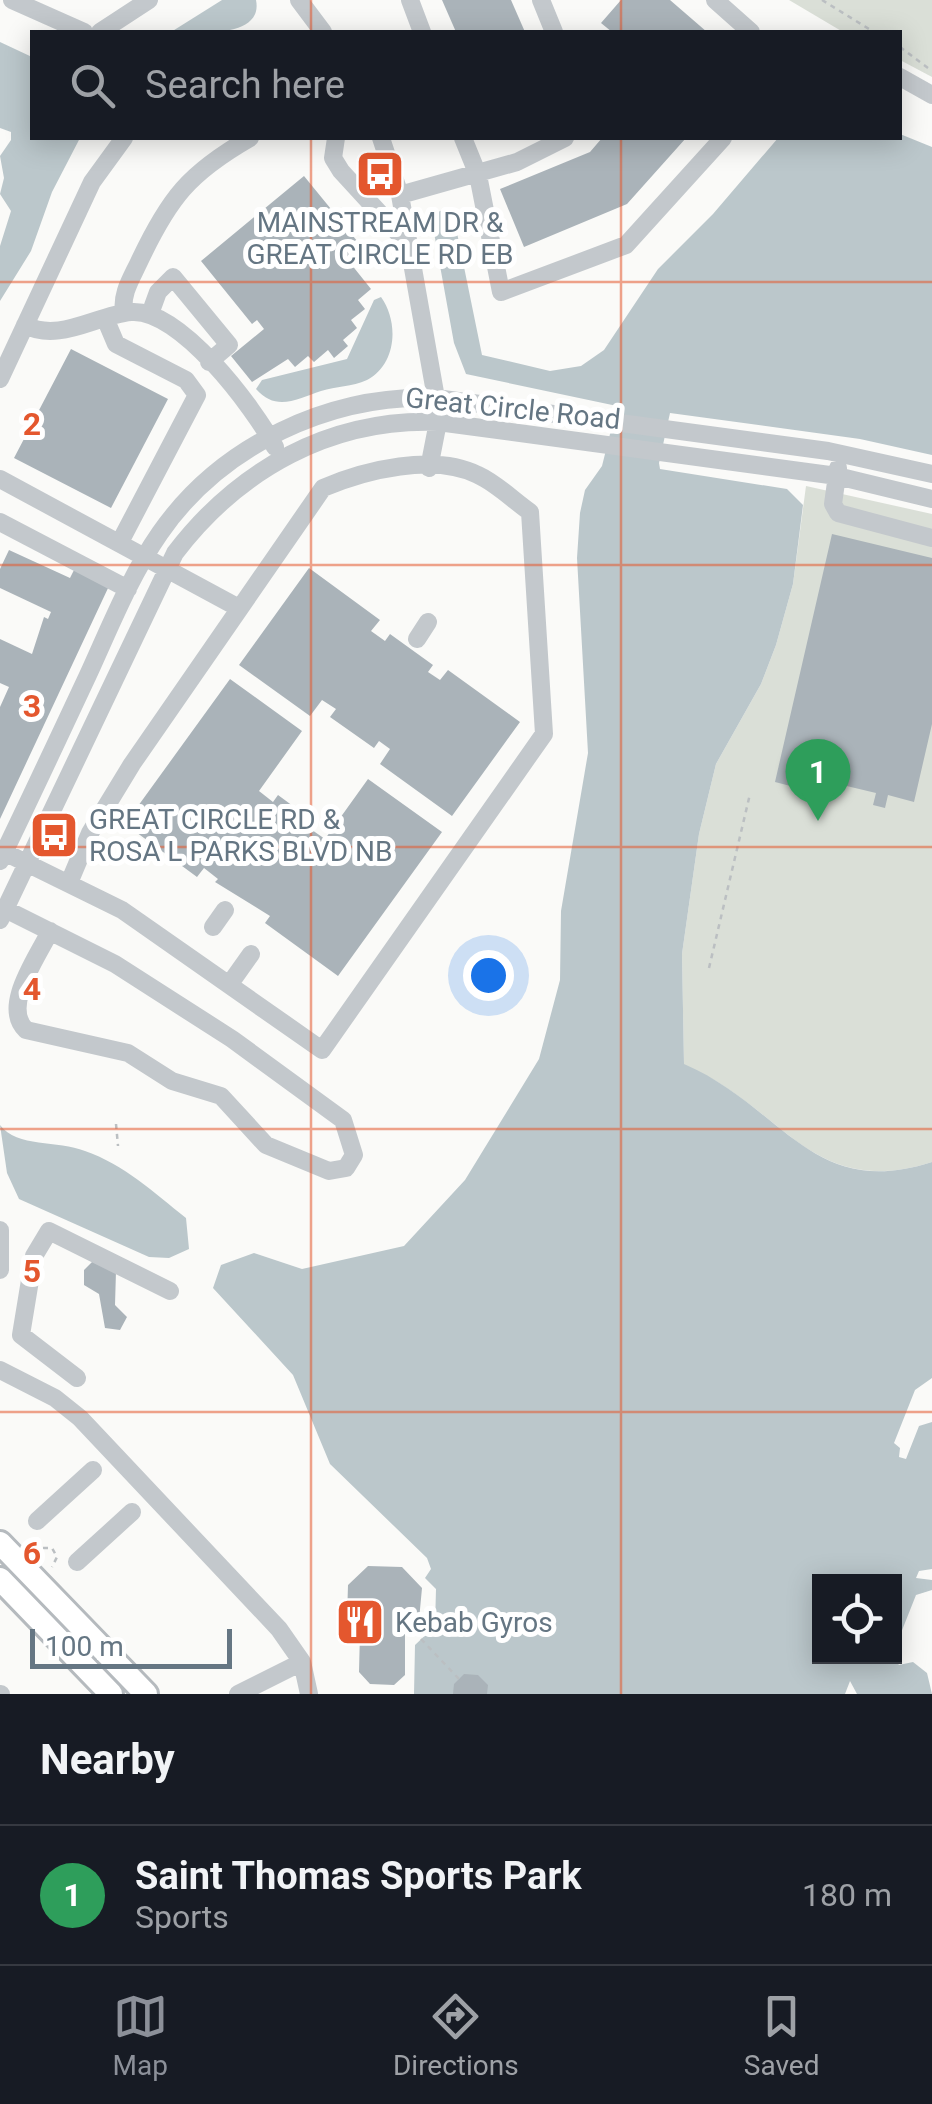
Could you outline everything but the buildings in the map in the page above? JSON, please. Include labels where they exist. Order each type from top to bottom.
[{"type":"main road","points":[[0,1543],[146,1694]]},
{"type":"main road","points":[[0,1579],[111,1694]]},
{"type":"street","points":[[12,0],[80,30]]},
{"type":"street","points":[[103,30],[149,0]]},
{"type":"street","points":[[299,0],[322,30]]},
{"type":"street","points":[[410,0],[421,30]]},
{"type":"street","points":[[541,0],[553,30]]},
{"type":"street","points":[[715,0],[749,30]]},
{"type":"street","points":[[902,78],[932,95]]},
{"type":"street","points":[[0,379],[92,182],[123,140]]},
{"type":"street","points":[[120,542],[197,395],[186,380],[116,344],[115,316],[168,203],[192,176],[247,140]]},
{"type":"street","points":[[336,140],[333,158],[341,172],[409,246]]},
{"type":"street","points":[[383,140],[400,195],[436,398],[438,422],[429,468]]},
{"type":"street","points":[[464,140],[478,175],[501,292],[626,246],[721,140]]},
{"type":"street","points":[[400,195],[478,175],[550,149],[563,140]]},
{"type":"street","points":[[150,314],[158,292],[173,278],[229,345],[209,362]]},
{"type":"street","points":[[25,325],[47,332],[115,316],[150,314],[177,327],[270,437],[281,458]]},
{"type":"street","name":"Great Circle Road","points":[[2,854],[128,589],[171,519],[219,470],[270,437],[318,415],[355,406],[436,398],[841,453],[932,474]]},
{"type":"street","name":"Great Circle Road","points":[[2,915],[166,566],[226,496],[281,458],[371,425],[438,422],[837,476],[932,498]]},
{"type":"street","points":[[841,453],[833,504],[838,514],[932,538]]},
{"type":"street","points":[[69,883],[90,833],[132,764],[237,607],[323,488],[374,471],[429,468],[477,474],[533,518],[539,700],[544,734],[538,766]]},
{"type":"street","points":[[0,479],[237,607]]},
{"type":"street","points":[[0,522],[97,569],[128,589]]},
{"type":"street","points":[[416,639],[428,622]]},
{"type":"street","points":[[2,854],[122,910],[322,1050],[544,734]]},
{"type":"street","points":[[213,927],[225,910]]},
{"type":"street","points":[[2,915],[50,931],[170,996],[343,1120],[354,1155],[346,1168],[329,1171],[266,1145],[221,1096],[172,1081],[128,1053],[26,1030],[17,1019],[16,1005],[50,931]]},
{"type":"street","points":[[229,984],[251,954]]},
{"type":"street","points":[[0,1230],[0,1270]]},
{"type":"street","points":[[78,1378],[21,1335],[34,1256],[49,1231],[170,1291]]},
{"type":"street","points":[[0,1370],[55,1398],[80,1418],[268,1616],[302,1662],[309,1694]]},
{"type":"street","points":[[37,1521],[92,1470]]},
{"type":"street","points":[[77,1562],[132,1512]]},
{"type":"street","points":[[238,1694],[302,1662]]},
{"type":"path","points":[[822,0],[871,30]]},
{"type":"path","points":[[902,48],[932,71]]},
{"type":"path","points":[[709,968],[750,794]]},
{"type":"path","points":[[116,1124],[118,1146]]},
{"type":"path","points":[[33,1548],[52,1548],[57,1556],[52,1567]]},
{"type":"path","points":[[421,1640],[459,1678]]},
{"type":"shaded area","points":[[222,0],[256,0],[256,13],[239,28],[174,30]]},
{"type":"shaded area","points":[[789,0],[932,0],[932,77],[902,61],[902,30],[840,30]]},
{"type":"shaded area","points":[[0,42],[30,56],[30,140],[79,140],[52,192],[31,251],[0,301],[0,246],[11,211],[0,194],[4,178],[0,156],[11,140],[11,132],[0,128]]},
{"type":"shaded area","points":[[902,135],[932,147],[932,455],[860,439],[670,413],[659,463],[660,469],[787,489],[803,505],[793,584],[776,645],[761,684],[716,764],[699,834],[682,954],[684,1064],[718,1082],[800,1144],[827,1159],[856,1169],[891,1171],[932,1162],[932,1378],[915,1390],[894,1443],[900,1448],[899,1457],[906,1459],[919,1426],[932,1422],[932,1569],[919,1571],[916,1578],[932,1580],[932,1590],[916,1595],[902,1630],[902,1574],[812,1574],[812,1664],[913,1662],[927,1673],[932,1694],[857,1694],[850,1681],[845,1694],[414,1694],[415,1645],[435,1626],[436,1589],[425,1578],[431,1569],[427,1558],[330,1464],[293,1375],[213,1288],[221,1265],[254,1253],[302,1269],[404,1246],[465,1180],[539,1059],[560,980],[561,911],[588,753],[577,558],[580,513],[585,490],[602,466],[617,406],[466,374],[454,343],[431,216],[444,209],[453,213],[482,355],[550,371],[581,366],[604,350],[658,269],[713,214],[776,140],[902,140]]},
{"type":"shaded area","points":[[381,297],[391,318],[392,342],[377,373],[361,382],[287,402],[271,400],[256,389],[262,380],[347,359],[374,300]]},
{"type":"shaded area","points":[[806,486],[932,514],[932,1162],[890,1171],[856,1169],[826,1159],[718,1083],[684,1065],[682,954],[699,834],[716,764],[761,684],[776,645],[793,584]]},
{"type":"shaded area","points":[[0,1125],[17,1137],[85,1151],[126,1171],[186,1218],[189,1249],[169,1258],[149,1257],[19,1199],[7,1173]]},
{"type":"place","name":"MAINSTREAM DR & GREAT CIRCLE RD EB","points":[[380,174]]},
{"type":"place","name":"Saint Thomas Sports Park","points":[[818,821]]},
{"type":"place","name":"GREAT CIRCLE RD & ROSA L PARKS BLVD NB","points":[[54,835]]},
{"type":"place","name":"Kebab Gyros","points":[[360,1622]]}]
